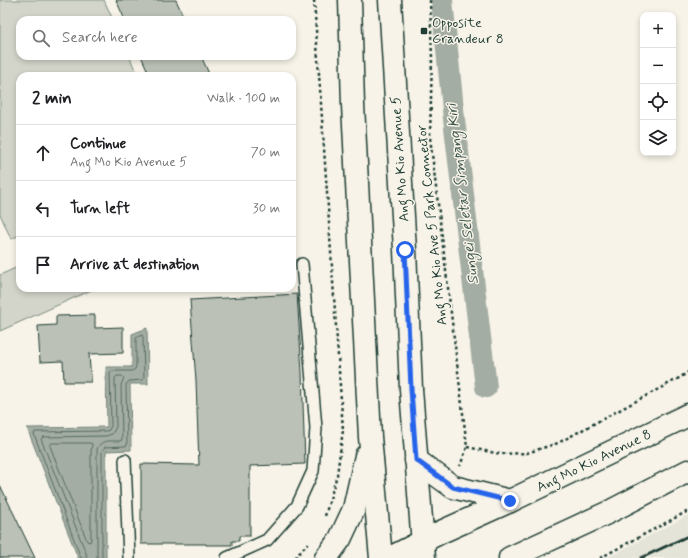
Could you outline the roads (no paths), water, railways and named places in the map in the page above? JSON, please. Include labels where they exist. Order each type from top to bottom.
[{"type":"main road","points":[[350,0],[353,105],[370,437],[381,558]]},
{"type":"main road","name":"Ang Mo Kio Avenue 5","points":[[390,0],[405,250],[411,389],[424,550]]},
{"type":"main road","name":"Ang Mo Kio Avenue 8","points":[[390,558],[424,550],[441,532],[510,501],[688,415]]},
{"type":"main road","points":[[326,558],[340,539],[354,508],[370,437]]},
{"type":"main road","points":[[416,460],[453,487],[510,501]]},
{"type":"main road","points":[[510,558],[607,513],[688,471]]},
{"type":"lane","points":[[227,558],[267,540],[297,506],[313,472],[316,428],[302,264]]},
{"type":"lane","points":[[125,460],[129,558]]},
{"type":"water","points":[[147,328],[148,384],[130,384],[131,450],[106,451],[106,558],[78,558],[27,428],[107,427],[106,367],[132,367],[132,334]]},
{"type":"waterway","name":"Sungei Seletar Simpang Kiri","points":[[442,0],[454,119],[486,387]]},
{"type":"railway","points":[[641,558],[688,536]]},
{"type":"place","name":"Opposite Grandeur 8","points":[[424,31]]}]
